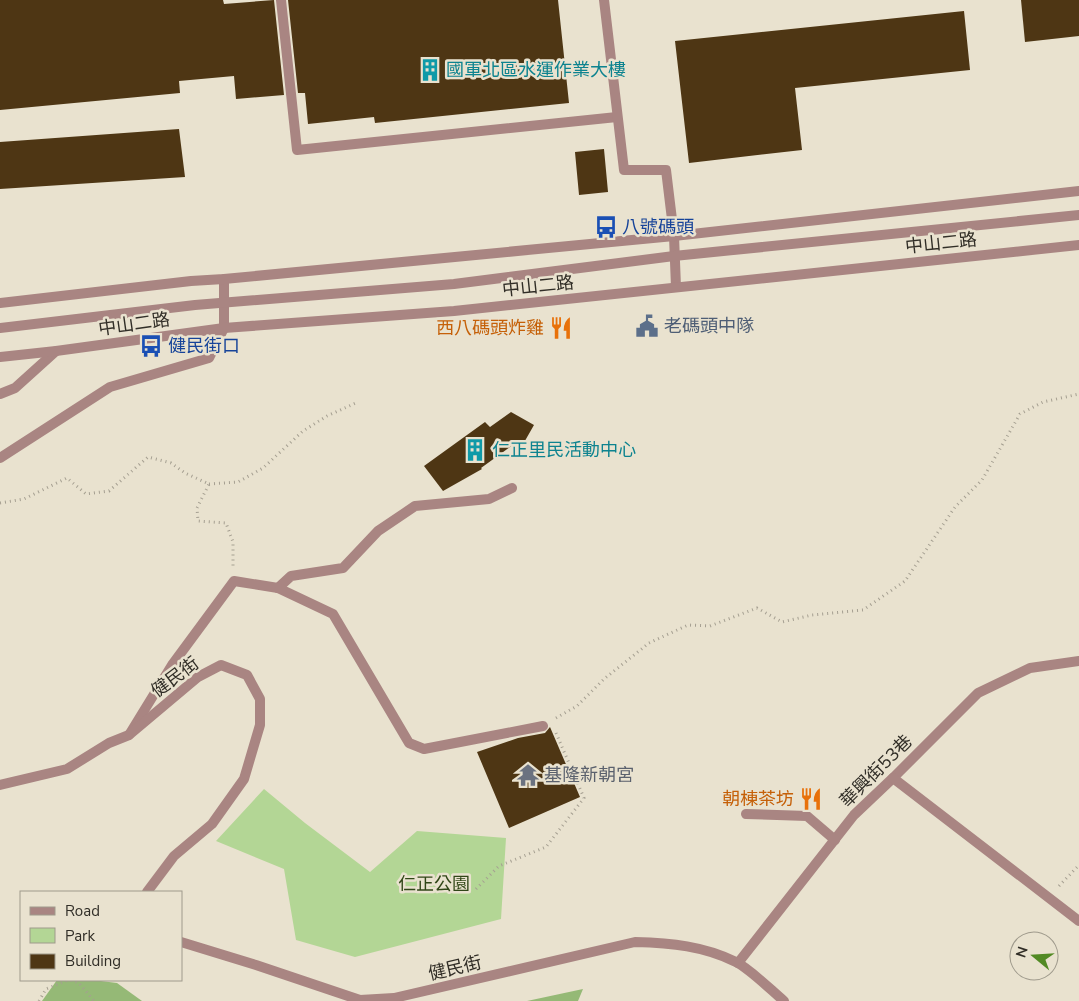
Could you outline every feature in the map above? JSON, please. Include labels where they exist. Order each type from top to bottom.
[{"type":"street","points":[[281,0],[297,150],[617,117]]},
{"type":"street","points":[[604,0],[624,170],[666,170],[674,236],[676,287]]},
{"type":"street","name":"中山二路","points":[[0,303],[191,281],[674,236],[1079,191]]},
{"type":"street","name":"中山二路","points":[[0,328],[225,303],[454,284],[674,256],[1079,215]]},
{"type":"street","name":"中山二路","points":[[0,356],[56,351],[224,328],[454,311],[1079,245]]},
{"type":"street","points":[[0,458],[110,387],[209,358],[224,328],[224,279]]},
{"type":"street","points":[[0,394],[15,388],[56,351]]},
{"type":"street","points":[[278,588],[291,576],[343,568],[378,530],[416,506],[489,499],[512,488]]},
{"type":"street","points":[[129,735],[172,665],[234,581],[278,588],[333,614],[409,743],[424,749],[547,723]]},
{"type":"street","name":"華興街53巷","points":[[738,963],[854,815],[978,693],[1030,668],[1079,661]]},
{"type":"street","name":"健民街","points":[[0,785],[67,769],[109,743],[129,735],[198,677],[220,665],[247,675],[260,699],[260,725],[244,779],[212,824],[174,856],[148,891]]},
{"type":"street","points":[[893,778],[1079,921]]},
{"type":"street","points":[[746,814],[807,816],[835,840]]},
{"type":"street","name":"健民街","points":[[182,942],[256,964],[360,1000],[394,998],[636,942],[669,943],[702,948],[738,963],[784,1001]]},
{"type":"path","points":[[476,889],[499,866],[546,847],[584,798],[547,723],[577,706],[604,679],[649,643],[688,625],[710,626],[757,608],[782,622],[812,615],[863,610],[905,581],[955,507],[982,480],[1020,414],[1043,402],[1079,394]]},
{"type":"path","points":[[0,503],[24,499],[67,478],[86,494],[109,491],[148,457],[171,463],[209,484],[238,482],[263,468],[303,431],[327,416],[358,402]]},
{"type":"path","points":[[209,484],[197,508],[198,521],[226,523],[233,542],[234,581]]},
{"type":"path","points":[[1049,897],[1079,865]]},
{"type":"path","points":[[39,1001],[46,989],[66,981]]},
{"type":"path","points":[[74,981],[94,1001]]},
{"type":"green space","name":"仁正公園","points":[[264,789],[370,872],[417,831],[506,838],[501,919],[355,957],[296,940],[284,869],[216,841]]},
{"type":"green space","points":[[56,981],[101,981],[117,983],[142,1001],[42,1001]]},
{"type":"green space","points":[[583,989],[578,1001],[527,1001]]},
{"type":"building","points":[[0,0],[223,0],[224,4],[274,0],[284,95],[236,99],[234,76],[179,81],[180,93],[0,110]]},
{"type":"building","name":"國軍北區水運作業大樓","points":[[288,0],[558,0],[569,103],[375,123],[374,117],[308,124],[305,93],[298,93]]},
{"type":"building","points":[[1021,0],[1079,0],[1079,36],[1025,42]]},
{"type":"building","points":[[964,11],[970,70],[795,88],[802,150],[689,163],[675,41]]},
{"type":"building","points":[[179,129],[185,177],[0,189],[0,142]]},
{"type":"building","points":[[604,149],[608,192],[579,195],[575,152]]},
{"type":"building","name":"仁正里民活動中心","points":[[511,412],[534,425],[522,446],[517,442],[482,469],[443,491],[424,466],[485,422],[490,427]]},
{"type":"building","name":"基隆新朝宮","points":[[550,727],[580,797],[509,828],[477,752],[518,738],[545,733]]},
{"type":"place","name":"國軍北區水運作業大樓","points":[[430,70]]},
{"type":"place","name":"八號碼頭","points":[[606,227]]},
{"type":"place","name":"老碼頭中隊","points":[[647,326]]},
{"type":"place","name":"西八碼頭炸雞","points":[[561,328]]},
{"type":"place","name":"健民街口","points":[[151,346]]},
{"type":"place","name":"仁正里民活動中心","points":[[475,450]]},
{"type":"place","name":"基隆新朝宮","points":[[528,775]]},
{"type":"place","name":"朝棟茶坊","points":[[811,799]]}]
